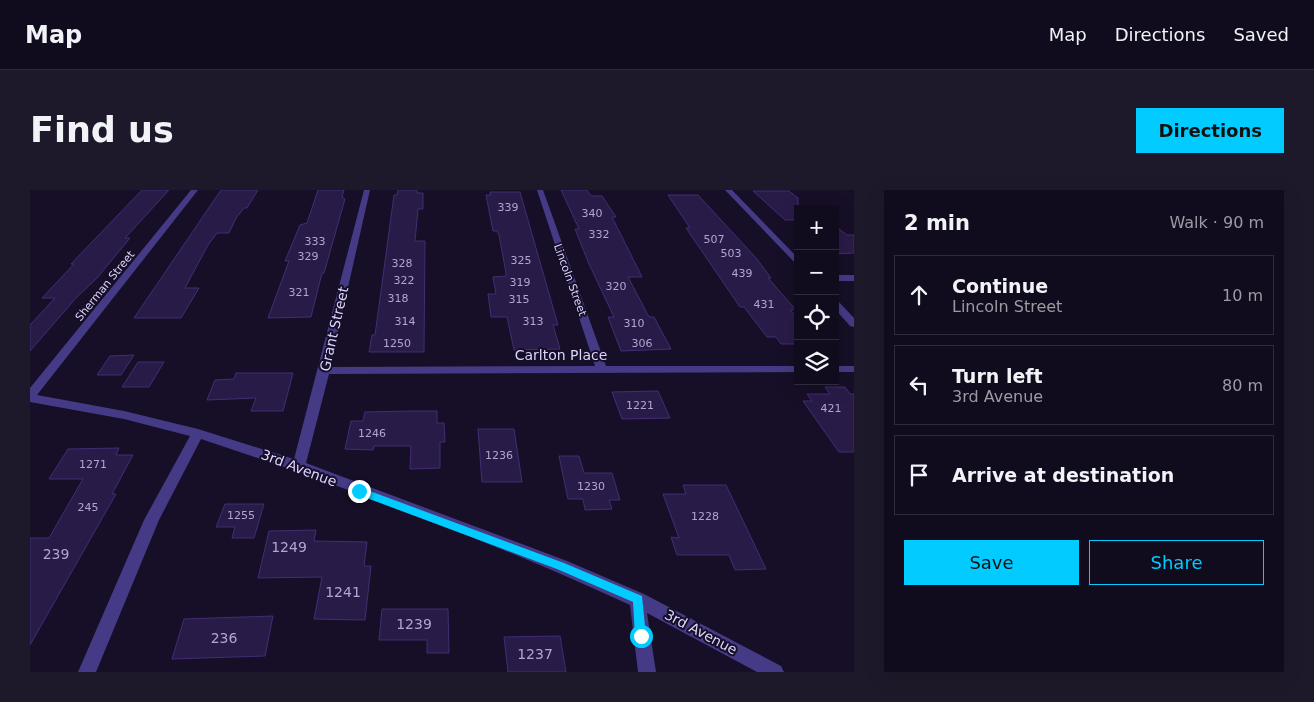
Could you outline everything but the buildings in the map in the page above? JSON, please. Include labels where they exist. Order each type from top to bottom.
[{"type":"street","name":"Sherman Street","points":[[30,397],[195,190]]},
{"type":"street","name":"Grant Street","points":[[299,466],[324,371],[367,190]]},
{"type":"street","name":"Lincoln Street","points":[[540,190],[602,370]]},
{"type":"street","points":[[728,190],[794,259]]},
{"type":"street","points":[[839,278],[854,278]]},
{"type":"street","points":[[839,307],[854,324]]},
{"type":"street","name":"Carlton Place","points":[[324,371],[794,369]]},
{"type":"street","points":[[839,369],[854,369]]},
{"type":"street","name":"3rd Avenue","points":[[30,397],[124,415],[198,433],[299,466],[561,566],[638,599],[775,672]]},
{"type":"street","points":[[87,672],[148,529],[184,456],[198,433]]},
{"type":"street","points":[[638,599],[641,636],[647,672]]},
{"type":"route","points":[[359,491],[561,566],[638,599],[641,636]]}]
